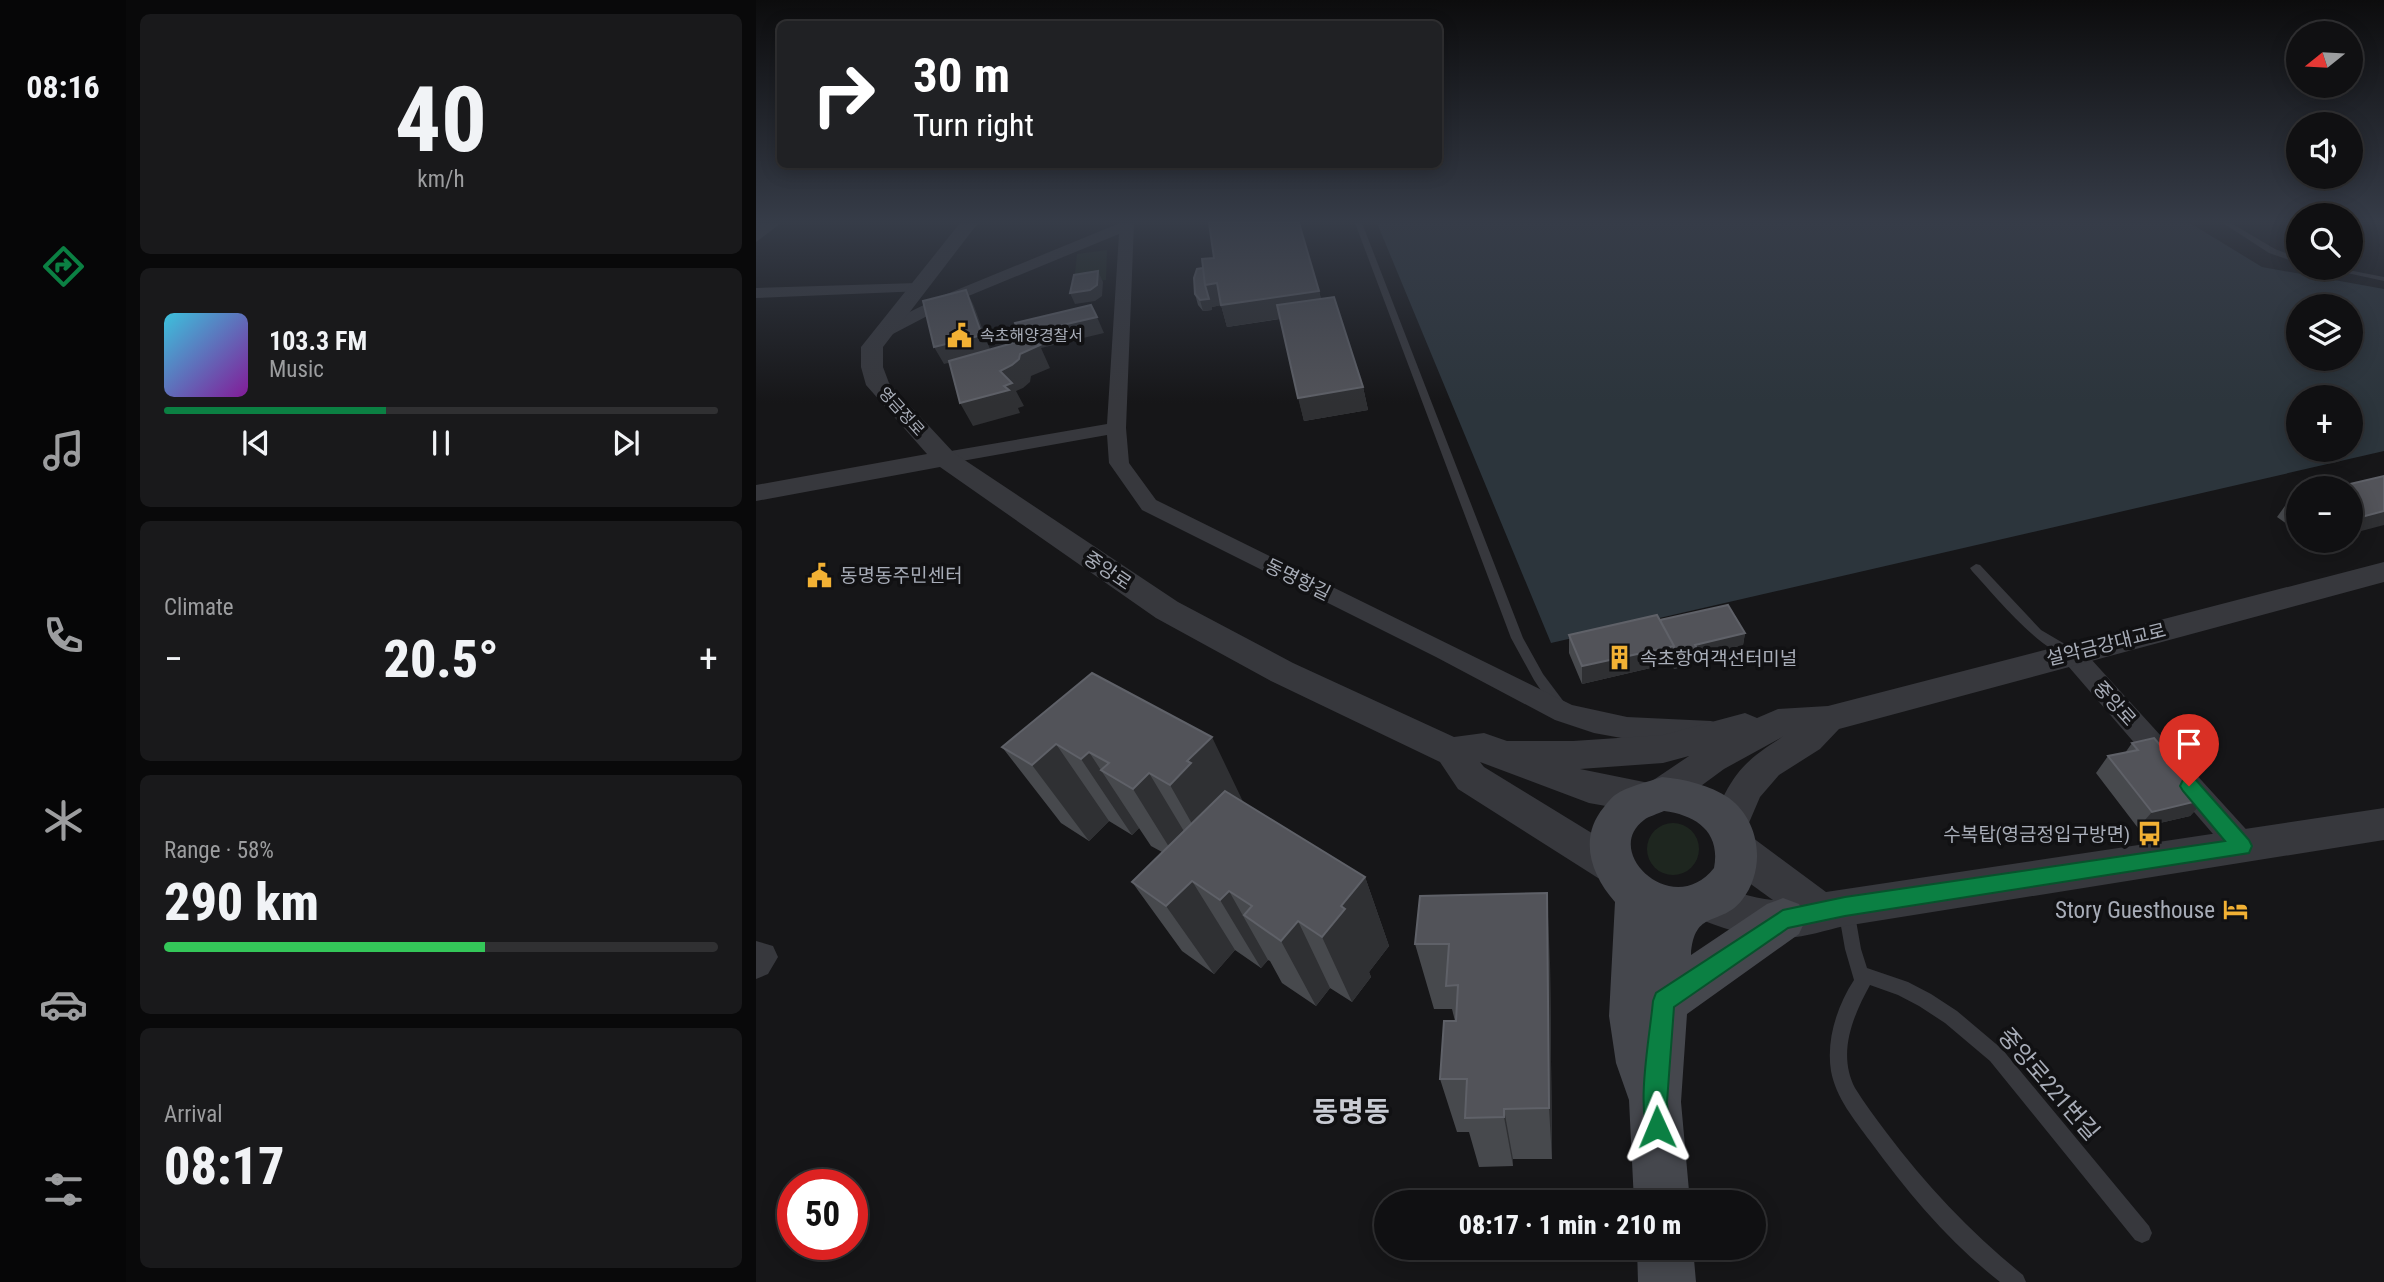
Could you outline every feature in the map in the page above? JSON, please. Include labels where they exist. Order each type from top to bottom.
[{"type":"main road","points":[[1656,1102],[1637,1058],[1624,881],[1608,849],[1610,832],[1618,817],[1630,805],[1653,795],[1681,795],[1700,801],[1717,811],[1733,836],[1737,868],[1726,888],[1695,906],[1672,929],[1656,1102],[1661,1190]]},
{"type":"main road","points":[[1624,881],[1660,906],[1695,906]]},
{"type":"main road","points":[[1664,1001],[1816,913]]},
{"type":"main road","points":[[1666,1260],[1667,1282]]},
{"type":"street","name":"영금정로","points":[[921,283],[872,347],[872,367],[878,385],[945,458]]},
{"type":"street","points":[[883,332],[987,283]]},
{"type":"street","name":"동명항길","points":[[1124,283],[1116,428],[1119,463],[1149,505],[1445,651],[1564,713],[1628,728],[1723,733]]},
{"type":"street","points":[[756,293],[917,288]]},
{"type":"street","points":[[756,493],[1116,428]]},
{"type":"street","name":"중앙로","points":[[945,458],[1167,610],[1282,672],[1452,752]]},
{"type":"street","name":"설악금강대교로","points":[[1508,755],[1573,755],[1663,749],[1723,733],[1778,723],[1828,719],[2384,572]]},
{"type":"street","name":"중앙로","points":[[2071,653],[2243,846]]},
{"type":"street","points":[[1816,913],[1760,868],[1733,836],[1745,788],[1766,765],[1808,739],[1828,719]]},
{"type":"street","points":[[1624,881],[1577,842],[1471,778],[1452,752],[1483,747],[1589,789],[1653,795],[1778,723]]},
{"type":"street","points":[[1695,906],[1723,910],[1816,913],[2384,824]]},
{"type":"street","points":[[756,957],[762,957],[756,963]]},
{"type":"lane","points":[[1381,283],[1517,638],[1538,677],[1564,713]]},
{"type":"lane","points":[[1976,568],[2038,633],[2071,653]]},
{"type":"lane","points":[[1816,913],[1853,949],[1862,974],[1863,981],[1847,1012],[1841,1035],[1840,1071],[1851,1099],[1943,1218],[2016,1282]]},
{"type":"lane","name":"중앙로221번길","points":[[1862,974],[1925,1000],[1988,1049],[2015,1077],[2142,1233]]},
{"type":"shaded area","points":[[1402,283],[2350,283],[2384,289],[2384,451],[2363,456],[2363,385],[2286,385],[2286,462],[2336,462],[1551,643]]},
{"type":"shaded area","points":[[1673,823],[1683,825],[1691,831],[1697,839],[1697,859],[1691,867],[1683,873],[1673,875],[1663,873],[1655,867],[1649,859],[1647,849],[1649,839],[1655,831],[1663,825]]},
{"type":"building","points":[[1072,283],[1097,283],[1090,290],[1070,293]]},
{"type":"building","points":[[1194,283],[1205,283],[1209,299],[1200,300],[1195,294]]},
{"type":"building","points":[[1205,283],[1317,283],[1319,291],[1221,305],[1217,283],[1205,285]]},
{"type":"building","points":[[966,290],[982,335],[934,347],[923,301]]},
{"type":"building","points":[[1334,297],[1363,387],[1298,398],[1277,305]]},
{"type":"building","points":[[1091,305],[1097,317],[1019,335],[1015,323]]},
{"type":"building","points":[[1023,337],[1040,345],[1020,354],[1019,359],[1012,365],[1000,371],[1012,383],[1004,386],[1009,390],[960,403],[949,361],[1013,343]]},
{"type":"building","points":[[2384,476],[2384,511],[2363,517],[2363,481]]},
{"type":"building","points":[[1728,605],[1745,633],[1695,645],[1698,651],[1676,657],[1674,646],[1660,620]]},
{"type":"building","points":[[1657,615],[1674,646],[1582,666],[1569,635]]},
{"type":"building","points":[[1092,673],[1212,737],[1187,761],[1191,763],[1170,785],[1149,773],[1133,789],[1101,770],[1109,763],[1089,752],[1081,759],[1056,744],[1032,765],[1002,747]]},
{"type":"building","points":[[2154,738],[2206,799],[2152,812],[2108,756],[2138,750],[2132,743]]},
{"type":"building","points":[[1225,791],[1365,877],[1341,906],[1345,909],[1322,937],[1298,921],[1281,941],[1244,915],[1252,906],[1229,891],[1220,900],[1192,881],[1166,906],[1132,882]]},
{"type":"building","points":[[1547,893],[1549,1108],[1504,1109],[1504,1117],[1465,1118],[1467,1079],[1440,1079],[1444,1021],[1456,1021],[1458,985],[1446,986],[1449,944],[1415,944],[1420,896]]},
{"type":"place","name":"속초해양경찰서","points":[[960,335]]},
{"type":"place","name":"동명동주민센터","points":[[820,575]]},
{"type":"place","name":"속초항여객선터미널","points":[[1620,658]]},
{"type":"place","name":"수복탑(영금정입구방면)","points":[[2150,834]]},
{"type":"place","name":"Story Guesthouse","points":[[2235,910]]},
{"type":"district","name":"동명동","points":[[1351,1111]]},
{"type":"route","points":[[1657,1127],[1656,1102],[1664,1001],[1783,919],[1845,907],[2243,846],[2189,786]]}]
